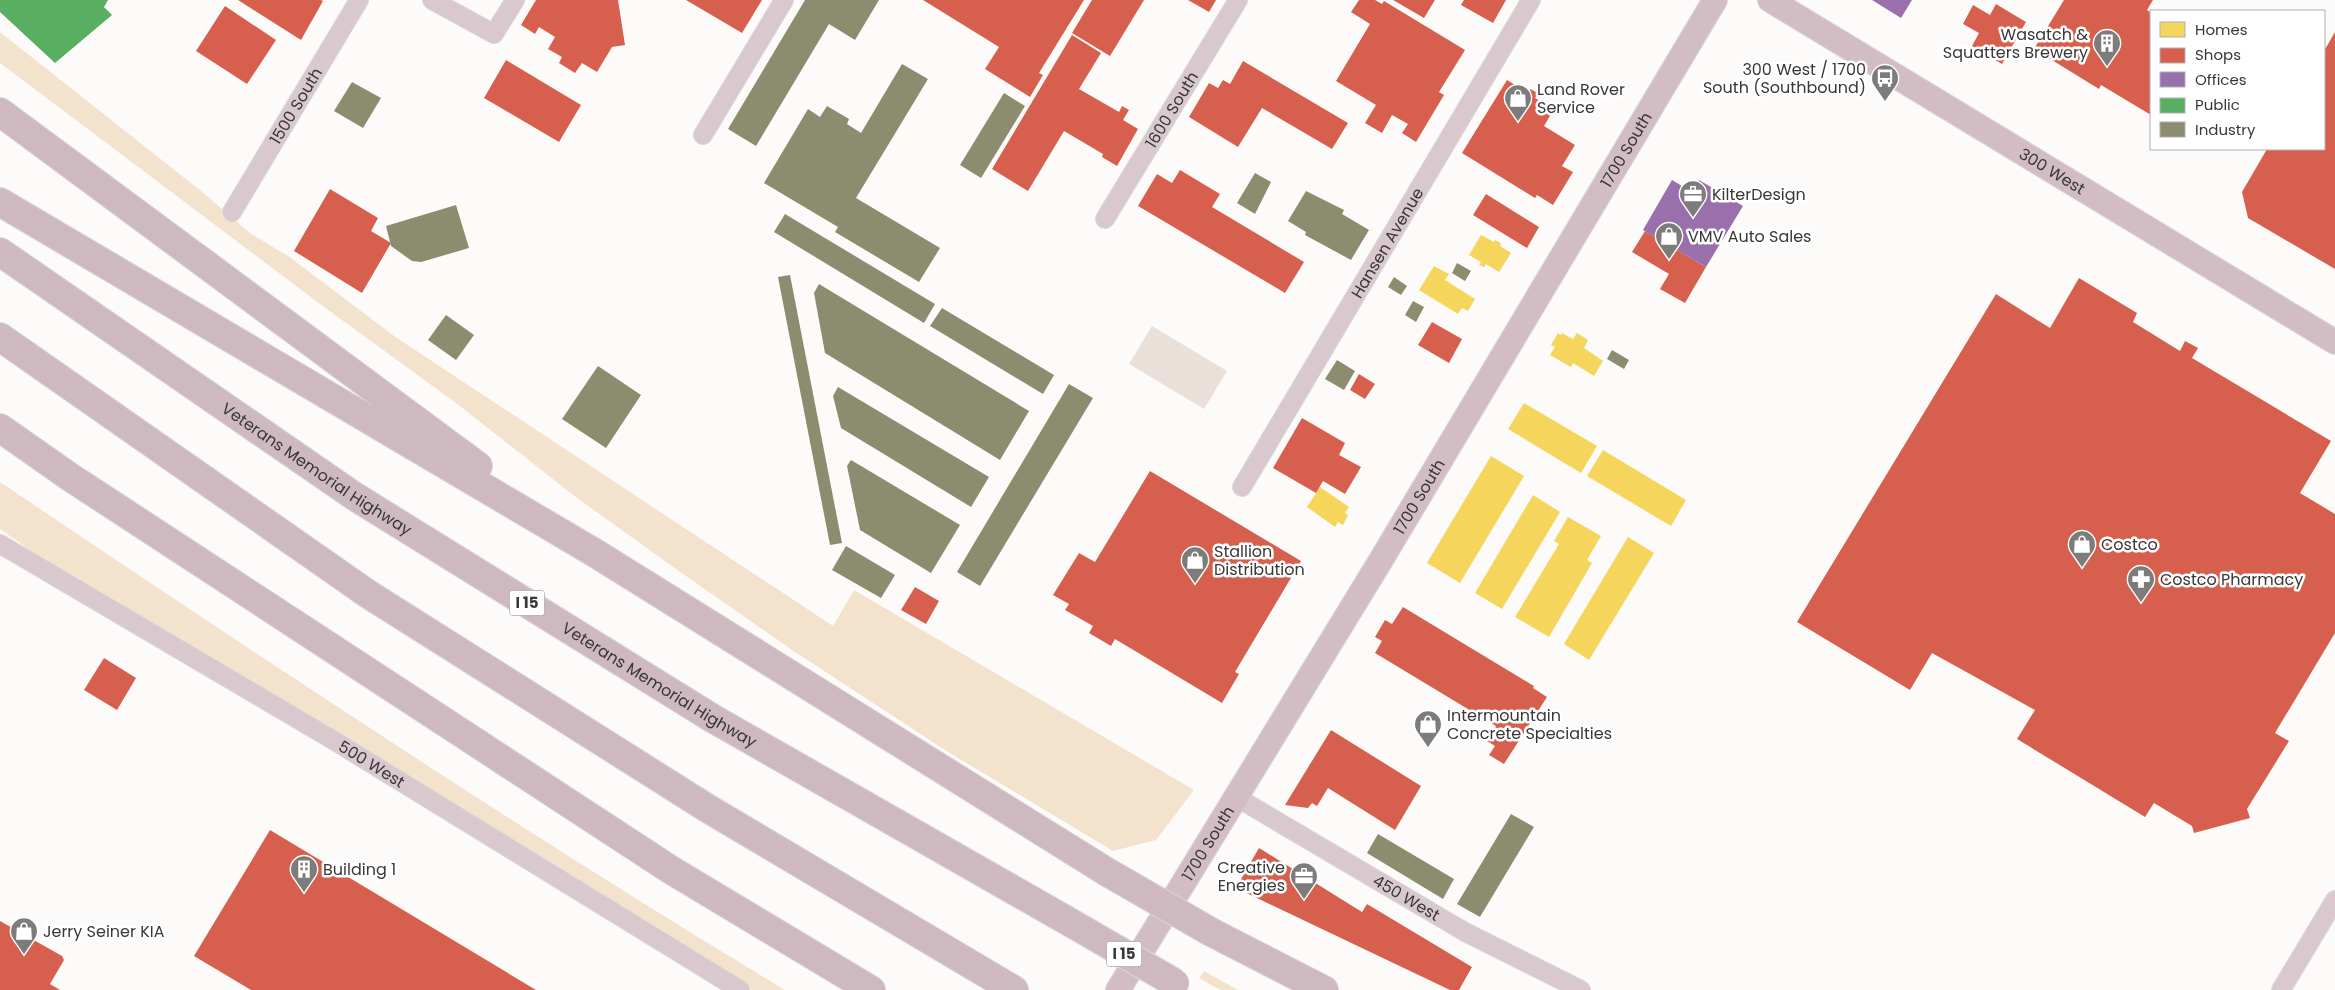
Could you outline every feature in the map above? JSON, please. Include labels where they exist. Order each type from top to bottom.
[{"type":"highway","points":[[0,112],[596,553]]},
{"type":"highway","points":[[0,202],[596,553],[1107,872],[1211,932],[1324,990]]},
{"type":"highway","name":"Veterans Memorial Highway","points":[[0,252],[363,501],[712,718],[1181,986]]},
{"type":"highway","points":[[0,337],[368,594],[707,808],[1014,990]]},
{"type":"highway","points":[[0,428],[70,477],[671,870],[871,990]]},
{"type":"highway","points":[[0,438],[70,477]]},
{"type":"street","name":"1500 South","points":[[232,212],[359,0]]},
{"type":"street","points":[[432,0],[494,34],[515,0]]},
{"type":"street","points":[[703,135],[784,0]]},
{"type":"street","name":"1600 South","points":[[1105,220],[1238,0]]},
{"type":"street","name":"Hansen Avenue","points":[[1242,487],[1531,0]]},
{"type":"street","name":"1700 South","points":[[1118,990],[1381,560],[1715,0]]},
{"type":"street","name":"300 West","points":[[1770,0],[2335,342]]},
{"type":"street","name":"500 West","points":[[0,544],[333,740],[740,990]]},
{"type":"street","name":"450 West","points":[[1236,797],[1465,932],[1581,990]]},
{"type":"street","points":[[2281,990],[2335,900]]},
{"type":"shaded area","points":[[0,32],[201,191],[250,233],[291,258],[394,336],[833,626],[854,590],[1194,790],[1156,840],[1113,851],[948,752],[795,652],[577,498],[456,403],[320,304],[0,63]]},
{"type":"shaded area","points":[[0,482],[292,677],[488,804],[785,990],[752,990],[54,567],[0,529]]},
{"type":"shaded area","points":[[1204,971],[1238,990],[1220,990],[1199,978]]},
{"type":"building: Homes","points":[[1481,235],[1494,242],[1495,240],[1501,243],[1500,246],[1511,253],[1499,272],[1486,264],[1484,267],[1479,265],[1481,262],[1469,255]]},
{"type":"building: Homes","points":[[1434,266],[1449,274],[1445,280],[1475,299],[1468,311],[1462,308],[1458,314],[1419,290]]},
{"type":"building: Homes","points":[[1558,333],[1573,339],[1577,333],[1588,340],[1584,348],[1603,361],[1594,376],[1573,363],[1571,367],[1550,355],[1555,347],[1551,345]]},
{"type":"building: Homes","points":[[1524,403],[1597,446],[1581,473],[1508,429]]},
{"type":"building: Homes","points":[[1603,450],[1686,500],[1671,526],[1587,476]]},
{"type":"building: Homes","points":[[1491,456],[1524,476],[1460,583],[1427,563]]},
{"type":"building: Homes","points":[[1320,487],[1349,507],[1345,513],[1348,515],[1343,525],[1338,522],[1335,527],[1307,507]]},
{"type":"building: Homes","points":[[1533,495],[1560,512],[1502,609],[1475,593]]},
{"type":"building: Homes","points":[[1568,517],[1601,536],[1587,560],[1592,563],[1549,637],[1515,617],[1559,544],[1554,541]]},
{"type":"building: Homes","points":[[1628,537],[1654,553],[1589,660],[1564,644]]},
{"type":"building: Shops","points":[[238,0],[321,0],[323,1],[301,40]]},
{"type":"building: Shops","points":[[536,0],[618,0],[625,45],[612,47],[597,72],[582,63],[575,73],[559,63],[562,57],[548,49],[555,37],[539,27],[535,34],[521,25]]},
{"type":"building: Shops","points":[[686,0],[762,0],[742,33]]},
{"type":"building: Shops","points":[[923,0],[1084,0],[1039,73],[1043,75],[1030,97],[985,69],[999,47]]},
{"type":"building: Shops","points":[[1092,0],[1144,0],[1110,56],[1072,33]]},
{"type":"building: Shops","points":[[1188,0],[1216,0],[1209,12]]},
{"type":"building: Shops","points":[[1359,0],[1375,0],[1382,4],[1384,1],[1465,50],[1439,92],[1444,95],[1416,142],[1402,133],[1408,124],[1392,115],[1382,133],[1365,123],[1376,105],[1336,81],[1370,24],[1351,12]]},
{"type":"building: Shops","points":[[1393,0],[1435,0],[1424,18]]},
{"type":"building: Shops","points":[[1464,0],[1506,0],[1493,23],[1461,5]]},
{"type":"building: Shops","name":"Wasatch & Squatters Brewery","points":[[2064,0],[2153,0],[2147,10],[2150,12],[2150,114],[2101,85],[2099,89],[2034,49]]},
{"type":"building: Shops","points":[[1996,4],[2026,22],[2002,64],[1972,46],[1979,33],[1963,24],[1973,5],[1990,15]]},
{"type":"building: Shops","points":[[225,6],[276,40],[247,84],[196,51]]},
{"type":"building: Shops","points":[[2335,32],[2335,269],[2248,218],[2242,192],[2266,150],[2325,150],[2325,49]]},
{"type":"building: Shops","points":[[1072,35],[1101,53],[1079,89],[1119,112],[1122,106],[1129,110],[1123,120],[1138,129],[1117,166],[1102,157],[1103,154],[1064,131],[1028,191],[992,169]]},
{"type":"building: Shops","points":[[506,60],[581,105],[559,142],[484,98]]},
{"type":"building: Shops","points":[[1243,61],[1348,123],[1332,149],[1262,108],[1238,147],[1189,117],[1209,83],[1218,88],[1223,80],[1230,84]]},
{"type":"building: Shops","points":[[1507,80],[1528,93],[1530,89],[1538,93],[1535,98],[1554,109],[1544,126],[1575,145],[1562,166],[1573,172],[1553,205],[1537,195],[1535,198],[1462,153]]},
{"type":"building: Shops","points":[[1180,170],[1220,194],[1212,207],[1304,262],[1285,293],[1138,206],[1157,174],[1172,183]]},
{"type":"building: Shops","points":[[330,189],[378,218],[371,231],[391,243],[362,293],[294,251]]},
{"type":"building: Shops","points":[[1486,194],[1539,227],[1527,248],[1473,215]]},
{"type":"building: Shops","name":"VMV Auto Sales","points":[[1645,231],[1706,267],[1685,303],[1660,289],[1669,274],[1632,252]]},
{"type":"building: Shops","name":"Costco","points":[[2079,278],[2137,313],[2133,322],[2180,351],[2185,341],[2198,348],[2192,358],[2331,441],[2300,493],[2335,514],[2335,633],[2275,733],[2289,741],[2247,809],[2250,818],[2194,833],[2192,826],[2154,803],[2145,817],[2017,739],[2035,710],[1932,653],[1910,690],[1797,622],[1996,294],[2050,328]]},
{"type":"building: Shops","points":[[1432,322],[1462,339],[1449,363],[1418,345]]},
{"type":"building: Shops","points":[[1359,374],[1375,384],[1365,399],[1350,390]]},
{"type":"building: Shops","points":[[1302,418],[1345,443],[1339,455],[1361,467],[1345,494],[1323,481],[1316,493],[1273,468]]},
{"type":"building: Shops","points":[[1150,471],[1301,561],[1235,672],[1239,674],[1222,703],[1115,639],[1111,646],[1089,633],[1093,626],[1065,610],[1069,604],[1053,595],[1079,553],[1095,562]]},
{"type":"building: Shops","points":[[915,587],[939,601],[926,624],[901,610]]},
{"type":"building: Shops","points":[[1403,607],[1534,686],[1533,688],[1547,697],[1504,764],[1489,755],[1495,746],[1487,741],[1496,726],[1375,653],[1382,641],[1375,637],[1385,620],[1392,624]]},
{"type":"building: Shops","points":[[104,658],[136,678],[117,710],[84,690]]},
{"type":"building: Shops","points":[[1331,730],[1421,786],[1395,830],[1328,788],[1317,806],[1312,803],[1308,808],[1285,805]]},
{"type":"building: Shops","name":"Building 1","points":[[270,830],[536,990],[251,990],[194,956]]},
{"type":"building: Shops","points":[[1259,848],[1362,912],[1367,904],[1472,967],[1459,990],[1450,990],[1236,888]]},
{"type":"building: Shops","points":[[0,921],[62,956],[64,960],[50,984],[60,990],[0,990]]},
{"type":"building: Offices","points":[[1872,0],[1912,0],[1901,18]]},
{"type":"building: Offices","name":"KilterDesign","points":[[1672,180],[1692,192],[1699,180],[1743,206],[1706,267],[1643,230]]},
{"type":"building: Public","points":[[0,0],[108,0],[104,7],[112,15],[55,63],[0,12]]},
{"type":"building: Industry","points":[[805,0],[879,0],[855,40],[829,24],[756,146],[728,129]]},
{"type":"building: Industry","points":[[902,64],[928,79],[856,198],[940,248],[919,282],[835,232],[838,227],[764,183],[808,109],[820,117],[827,106],[849,119],[847,124],[861,133]]},
{"type":"building: Industry","points":[[352,82],[381,98],[363,128],[334,111]]},
{"type":"building: Industry","points":[[1004,93],[1025,106],[981,178],[960,165]]},
{"type":"building: Industry","points":[[1255,173],[1271,182],[1255,214],[1237,203]]},
{"type":"building: Industry","points":[[1306,191],[1344,210],[1342,214],[1369,230],[1351,260],[1305,235],[1306,232],[1288,221]]},
{"type":"building: Industry","points":[[456,205],[469,248],[421,262],[412,261],[391,246],[386,226]]},
{"type":"building: Industry","points":[[785,214],[935,304],[924,323],[774,232]]},
{"type":"building: Industry","points":[[1457,263],[1471,271],[1465,281],[1452,273]]},
{"type":"building: Industry","points":[[790,275],[842,543],[830,545],[778,277]]},
{"type":"building: Industry","points":[[1394,277],[1407,286],[1401,295],[1388,287]]},
{"type":"building: Industry","points":[[819,284],[1029,411],[1000,460],[825,353],[814,293]]},
{"type":"building: Industry","points":[[1413,301],[1424,307],[1416,322],[1405,315]]},
{"type":"building: Industry","points":[[942,308],[1054,375],[1043,394],[930,326]]},
{"type":"building: Industry","points":[[446,315],[474,335],[456,360],[428,340]]},
{"type":"building: Industry","points":[[1612,350],[1629,360],[1624,369],[1607,359]]},
{"type":"building: Industry","points":[[1337,360],[1355,371],[1344,390],[1325,379]]},
{"type":"building: Industry","points":[[598,366],[641,395],[606,448],[562,419]]},
{"type":"building: Industry","points":[[1069,384],[1093,398],[980,586],[957,572]]},
{"type":"building: Industry","points":[[838,387],[989,477],[971,507],[841,428],[833,396]]},
{"type":"building: Industry","points":[[851,460],[960,525],[931,573],[860,530],[847,466]]},
{"type":"building: Industry","points":[[846,546],[895,575],[881,598],[832,570]]},
{"type":"building: Industry","points":[[1511,814],[1534,827],[1480,917],[1457,904]]},
{"type":"building: Industry","points":[[1378,834],[1454,879],[1443,899],[1367,853]]},
{"type":"building: Other","points":[[1152,326],[1227,371],[1204,409],[1129,364]]},
{"type":"place","name":"Wasatch & Squatters Brewery","points":[[2107,67]]},
{"type":"place","name":"300 West / 1700 South (Southbound)","points":[[1885,102]]},
{"type":"place","name":"Land Rover Service","points":[[1518,122]]},
{"type":"place","name":"KilterDesign","points":[[1693,218]]},
{"type":"place","name":"VMV Auto Sales","points":[[1669,260]]},
{"type":"place","name":"Costco","points":[[2082,568]]},
{"type":"place","name":"Stallion Distribution","points":[[1195,584]]},
{"type":"place","name":"Costco Pharmacy","points":[[2141,603]]},
{"type":"place","name":"Intermountain Concrete Specialties","points":[[1428,748]]},
{"type":"place","name":"Building 1","points":[[304,893]]},
{"type":"place","name":"Creative Energies","points":[[1304,900]]},
{"type":"place","name":"Jerry Seiner KIA","points":[[24,955]]}]
